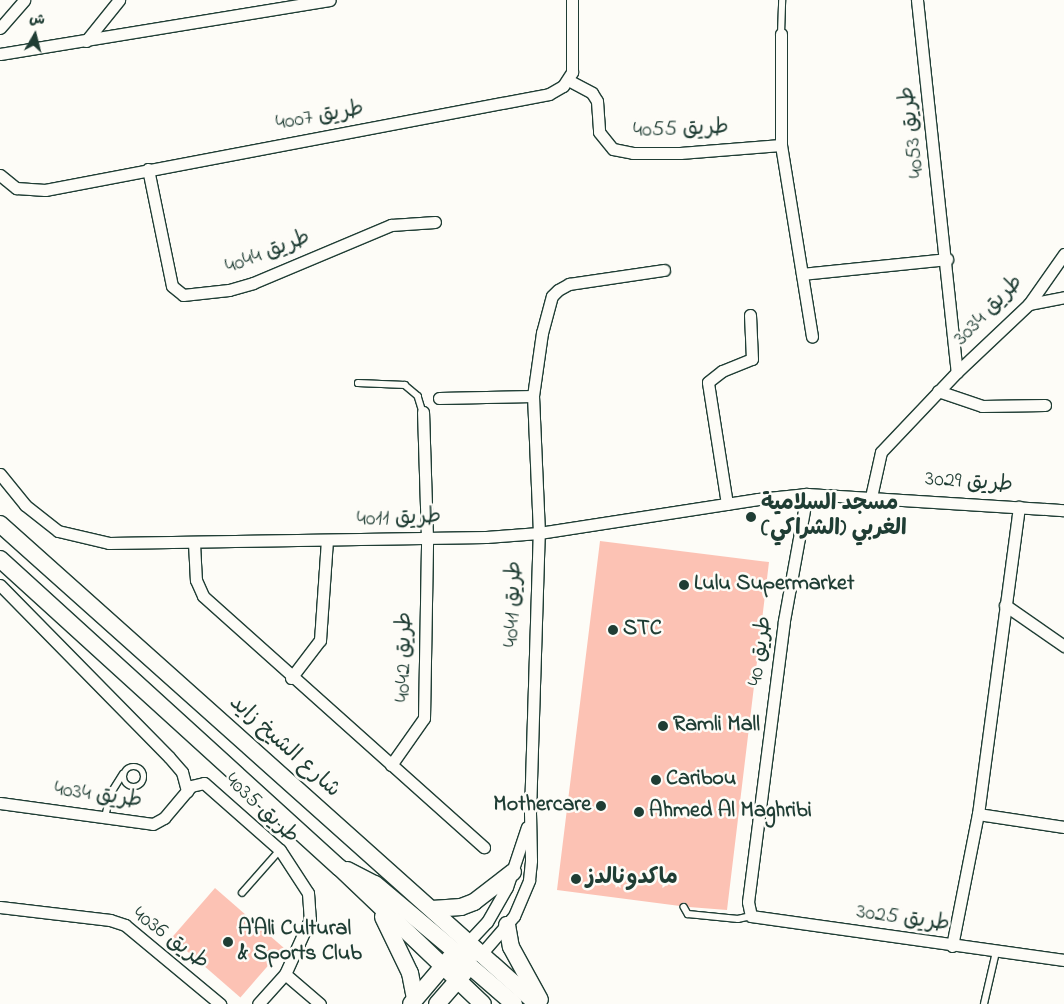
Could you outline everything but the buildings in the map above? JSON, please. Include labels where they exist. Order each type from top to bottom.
[{"type":"main road","name":"شارع الشيخ زايد","points":[[0,524],[469,941],[537,1004]]},
{"type":"main road","points":[[0,559],[340,868],[482,1004]]},
{"type":"main road","points":[[340,868],[376,884],[456,952],[482,953]]},
{"type":"main road","points":[[432,909],[461,907],[474,902],[513,872]]},
{"type":"main road","points":[[373,900],[398,944],[413,1002]]},
{"type":"main road","points":[[508,925],[507,938],[543,1004]]},
{"type":"main road","name":"طريق 4041","points":[[413,1002],[456,952],[469,941]]},
{"type":"main road","name":"طريق 4041","points":[[437,1004],[482,953]]},
{"type":"main road","points":[[443,967],[454,963],[470,966],[514,1004]]},
{"type":"street","points":[[0,28],[24,0]]},
{"type":"street","points":[[86,41],[119,0]]},
{"type":"street","points":[[0,54],[330,0]]},
{"type":"street","points":[[568,80],[574,52],[572,0]]},
{"type":"street","name":"طريق 4053","points":[[918,0],[948,259],[957,372]]},
{"type":"street","points":[[781,34],[781,144],[812,337]]},
{"type":"street","name":"طريق 4055","points":[[568,80],[592,93],[597,101],[599,132],[612,149],[680,153],[781,144]]},
{"type":"street","name":"طريق 4007","points":[[0,175],[16,188],[35,191],[539,97],[557,90],[568,80]]},
{"type":"street","name":"طريق 4044","points":[[148,169],[172,286],[183,295],[247,285],[391,225],[435,222]]},
{"type":"street","name":"طريق 3034","points":[[871,497],[881,452],[957,372],[1029,304],[1064,254]]},
{"type":"street","points":[[802,274],[948,259]]},
{"type":"street","name":"طريق 4041","points":[[482,953],[508,925],[523,899],[529,880],[532,860],[530,813],[539,533],[533,396],[542,332],[552,296],[569,284],[664,270]]},
{"type":"street","points":[[1029,304],[1064,297]]},
{"type":"street","points":[[727,504],[708,382],[722,370],[752,359],[750,315]]},
{"type":"street","points":[[938,391],[982,406],[1045,405]]},
{"type":"street","points":[[439,398],[533,396]]},
{"type":"street","name":"طريق 4042","points":[[391,766],[424,718],[427,538],[423,412]]},
{"type":"street","name":"طريق 4011","points":[[0,474],[30,509],[47,524],[71,536],[110,543],[326,541],[539,533],[727,504],[807,494],[871,497]]},
{"type":"street","name":"طريق 40","points":[[751,916],[748,902],[784,621],[807,494]]},
{"type":"street","name":"طريق 3029","points":[[871,497],[1064,510]]},
{"type":"street","points":[[952,946],[978,814],[1019,507]]},
{"type":"street","points":[[291,678],[320,640],[326,541]]},
{"type":"street","points":[[194,543],[196,580],[203,596],[291,678],[484,847]]},
{"type":"street","points":[[0,585],[173,761],[182,772],[187,791]]},
{"type":"street","points":[[1006,605],[1064,646]]},
{"type":"street","name":"طريق 4034","points":[[0,803],[153,824],[164,818],[194,784],[204,783]]},
{"type":"street","name":"طريق 4035","points":[[204,783],[280,850],[299,876],[310,907],[310,919],[285,974],[258,1004]]},
{"type":"street","name":"طريق 4041","points":[[469,941],[487,922],[513,872],[530,813]]},
{"type":"street","points":[[978,814],[1064,826]]},
{"type":"street","name":"طريق 4036","points":[[0,907],[110,920],[126,925],[220,1004]]},
{"type":"street","name":"طريق 3025","points":[[751,916],[952,946],[1064,960]]},
{"type":"street","points":[[285,974],[320,1004]]},
{"type":"lane","points":[[781,34],[782,0]]},
{"type":"lane","points":[[358,383],[405,385],[418,396],[423,412]]},
{"type":"lane","points":[[105,817],[110,793],[124,773]]},
{"type":"lane","points":[[242,893],[280,850]]},
{"type":"lane","points":[[684,907],[688,914],[738,919],[751,916]]},
{"type":"lane","points":[[984,1004],[996,952]]},
{"type":"place","name":"مسجد السلامية الغربي (الشراكي)","points":[[751,517]]},
{"type":"place","name":"Lulu Supermarket","points":[[684,585]]},
{"type":"place","name":"STC","points":[[613,630]]},
{"type":"place","name":"Ramli Mall","points":[[663,726]]},
{"type":"place","name":"Caribou","points":[[656,780]]},
{"type":"place","name":"Mothercare","points":[[601,806]]},
{"type":"place","name":"Ahmed Al Maghribi","points":[[639,812]]},
{"type":"place","name":"ماكدونالدز","points":[[576,879]]},
{"type":"place","name":"A'Ali Cultural & Sports Club","points":[[228,942]]}]
